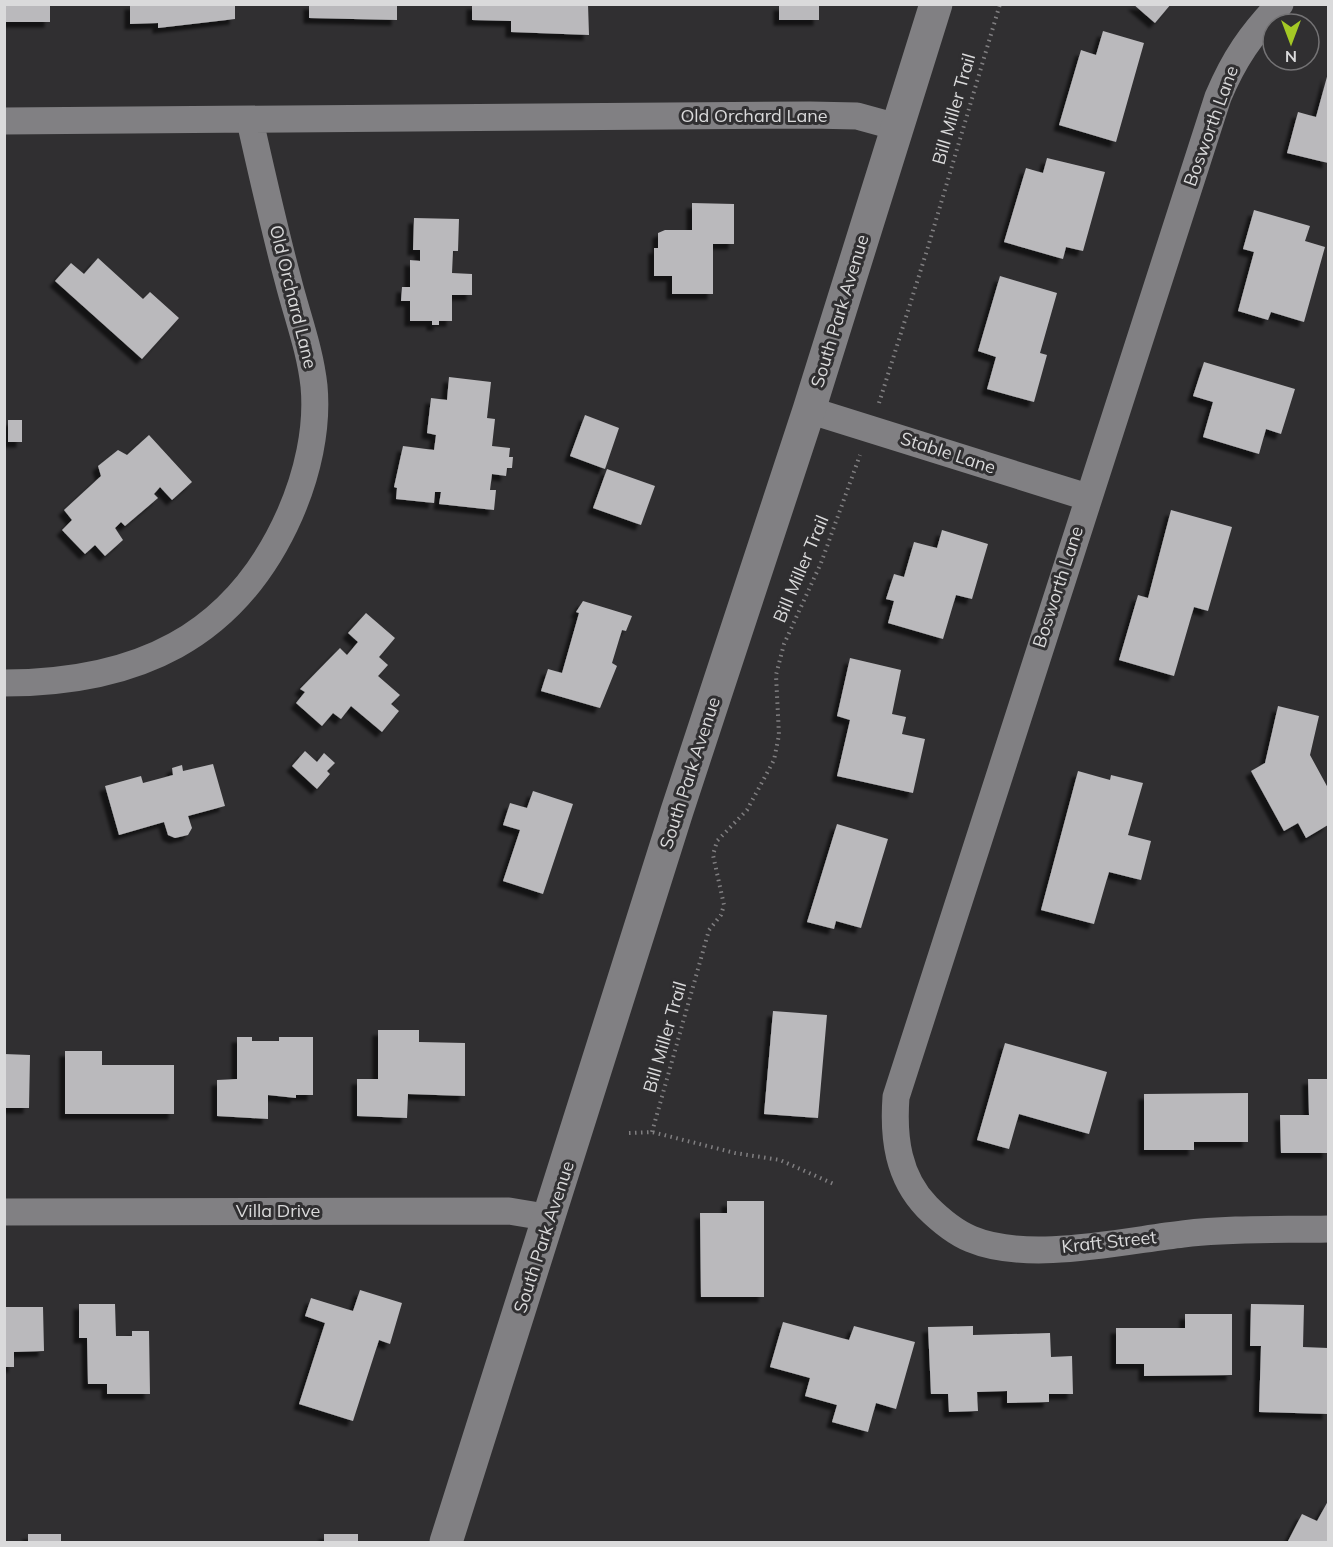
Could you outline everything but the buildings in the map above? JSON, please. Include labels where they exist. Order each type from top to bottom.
[{"type":"main road","name":"South Park Avenue","points":[[446,1542],[674,822],[809,410],[936,4]]},
{"type":"street","name":"Bosworth Lane","points":[[911,1187],[898,1157],[894,1131],[896,1097],[1218,97],[1234,61],[1259,26],[1280,4]]},
{"type":"street","name":"Old Orchard Lane","points":[[4,121],[250,121],[810,115],[856,116],[897,127]]},
{"type":"street","name":"Old Orchard Lane","points":[[4,682],[73,680],[102,675],[157,655],[182,641],[207,624],[243,592],[273,547],[296,500],[309,453],[314,388],[310,360],[288,281],[250,121]]},
{"type":"street","name":"Stable Lane","points":[[809,410],[1087,498]]},
{"type":"street","name":"Kraft Street","points":[[911,1187],[942,1222],[970,1239],[995,1247],[1020,1250],[1087,1246],[1226,1230],[1329,1229]]},
{"type":"street","name":"Villa Drive","points":[[4,1212],[509,1211],[550,1218]]},
{"type":"path","name":"Bill Miller Trail","points":[[651,1132],[709,930],[721,915],[724,905],[713,855],[717,841],[752,803],[774,760],[779,735],[776,675],[784,645],[821,563],[870,429],[928,247],[1000,4]]},
{"type":"path","points":[[629,1133],[651,1132],[735,1153],[780,1160],[836,1185]]}]
